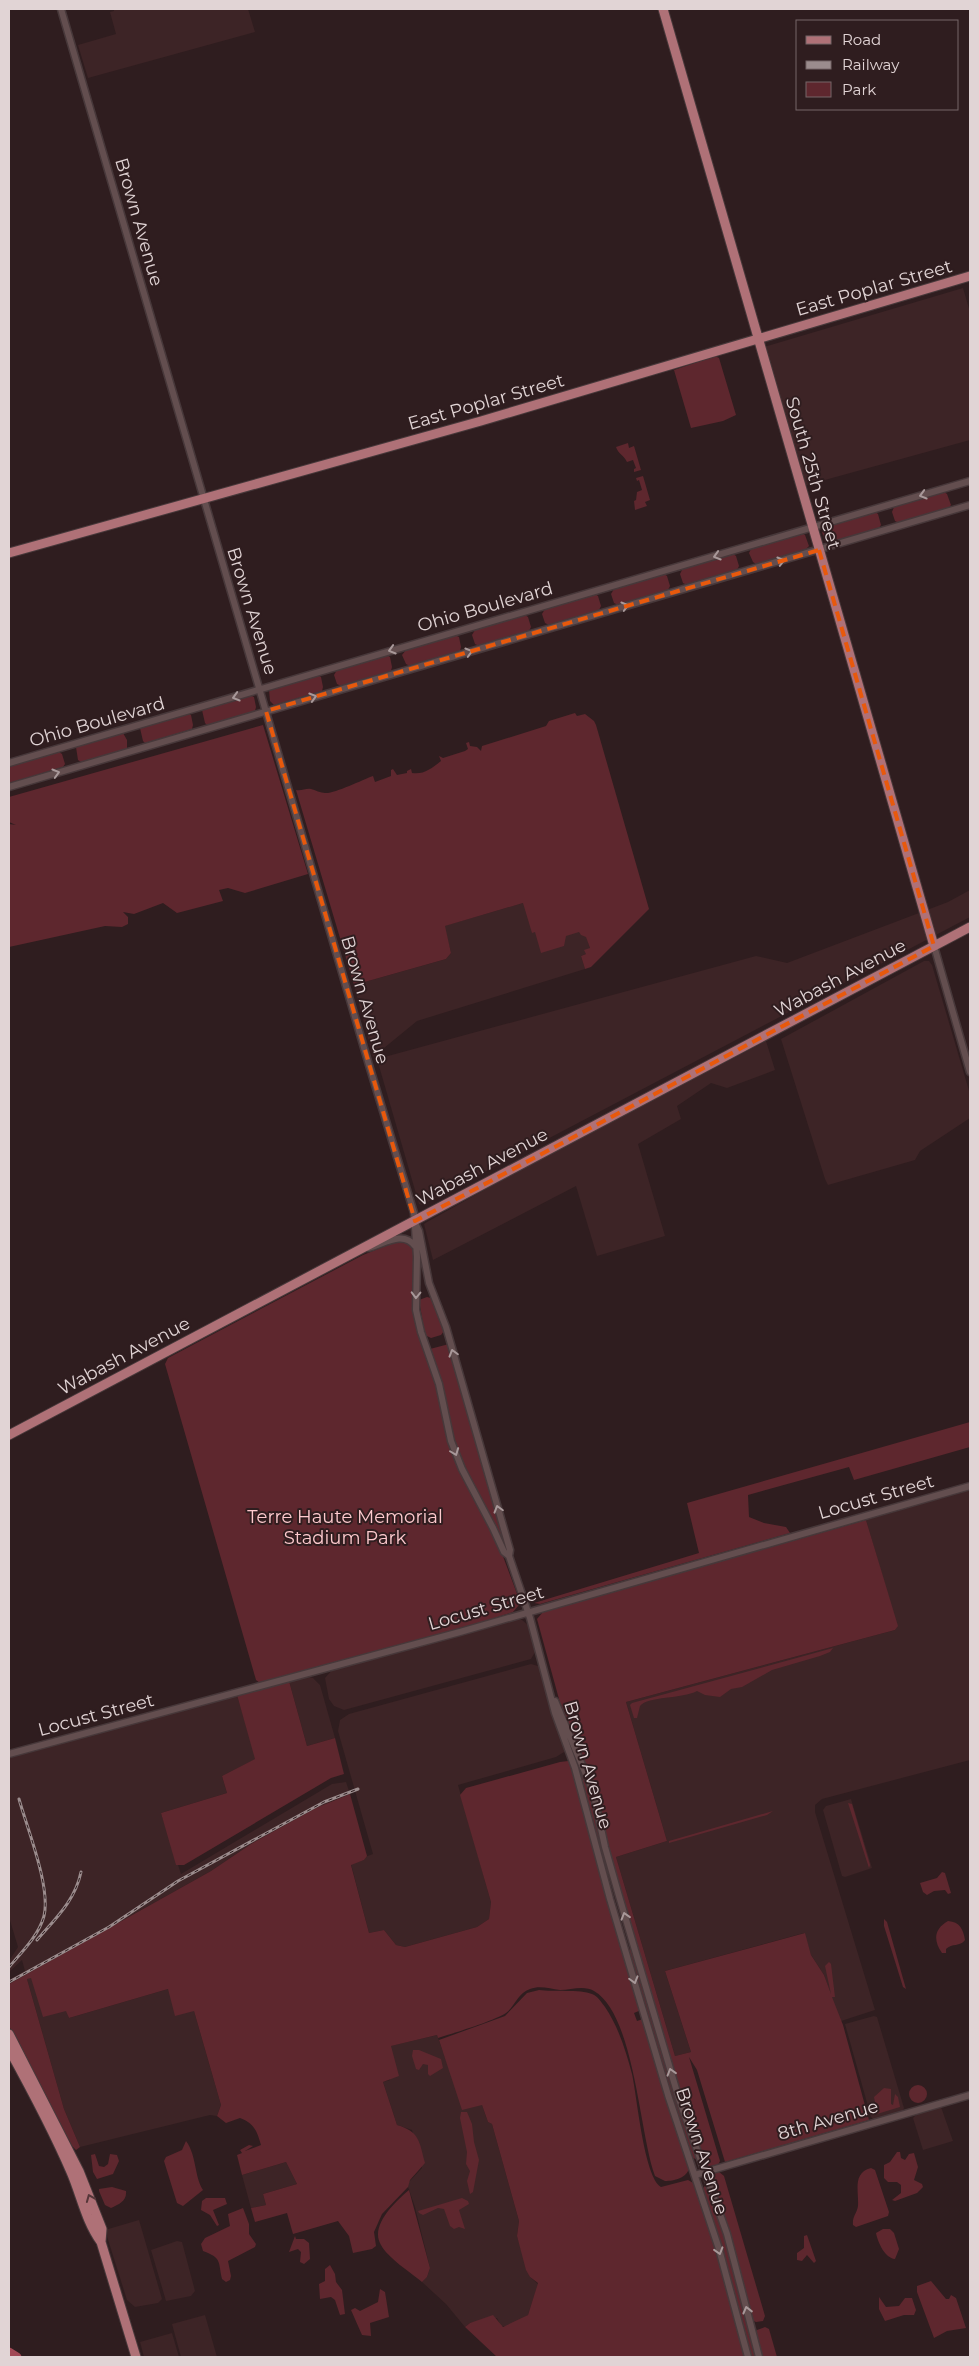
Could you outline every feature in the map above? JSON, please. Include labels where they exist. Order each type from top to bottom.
[{"type":"main road","name":"South 25th Street","points":[[663,9],[934,946]]},
{"type":"main road","name":"East Poplar Street","points":[[9,553],[481,421],[970,276]]},
{"type":"main road","name":"Wabash Avenue","points":[[9,1435],[970,927]]},
{"type":"main road","points":[[9,2034],[69,2157],[94,2232],[102,2242],[136,2357]]},
{"type":"main road","points":[[9,2049],[69,2157]]},
{"type":"street","name":"Brown Avenue","points":[[61,9],[203,500],[419,1231],[429,1283],[447,1332],[510,1550],[509,1556],[528,1612],[553,1698],[555,1713],[570,1754],[600,1864],[668,2095],[730,2288],[748,2357]]},
{"type":"street","name":"Ohio Boulevard","points":[[9,763],[970,481]]},
{"type":"street","points":[[9,786],[970,505]]},
{"type":"street","points":[[934,946],[970,1072]]},
{"type":"street","name":"Brown Avenue","points":[[415,1221],[416,1310],[421,1332],[439,1384],[451,1441],[462,1469],[504,1552],[509,1556]]},
{"type":"street","points":[[359,1251],[402,1237],[410,1240],[416,1247]]},
{"type":"street","name":"Locust Street","points":[[9,1754],[460,1632],[970,1486]]},
{"type":"street","name":"Brown Avenue","points":[[553,1698],[578,1751],[593,1790],[609,1862],[632,1942],[679,2099],[735,2259],[759,2357]]},
{"type":"street","points":[[570,1754],[578,1751]]},
{"type":"street","points":[[600,1864],[609,1862]]},
{"type":"street","points":[[624,1944],[632,1942]]},
{"type":"street","name":"8th Avenue","points":[[695,2175],[970,2095]]},
{"type":"highlighted area","points":[[819,550],[934,946],[415,1221],[266,711]]},
{"type":"shaded area","points":[[114,9],[248,9],[255,32],[88,78],[78,45],[116,34],[110,12],[114,11]]},
{"type":"shaded area","points":[[963,288],[970,312],[970,440],[803,486],[764,347]]},
{"type":"shaded area","points":[[568,876],[590,948],[586,954],[581,956],[585,969],[417,1021],[373,1057],[354,985],[446,959],[451,953],[444,926],[523,903]]},
{"type":"shaded area","points":[[970,890],[970,917],[422,1205],[419,1204],[377,1059],[756,956],[787,963],[948,902]]},
{"type":"shaded area","points":[[924,961],[929,961],[932,965],[970,1094],[970,1118],[920,1151],[915,1160],[828,1185],[781,1039]]},
{"type":"shaded area","points":[[766,1041],[775,1070],[727,1088],[711,1083],[677,1106],[681,1119],[638,1144],[665,1236],[597,1256],[576,1186],[433,1260],[424,1224],[427,1222],[551,1153]]},
{"type":"shaded area","points":[[970,1490],[970,1760],[822,1799],[815,1805],[815,1812],[875,2010],[841,2021],[839,2019],[824,1975],[811,1955],[804,1933],[665,1971],[691,2052],[675,2056],[616,1857],[667,1841],[626,1702],[895,1630],[897,1626],[866,1520]]},
{"type":"shaded area","points":[[517,1619],[522,1620],[528,1625],[535,1652],[531,1659],[344,1710],[334,1706],[329,1699],[325,1678],[333,1669]]},
{"type":"shaded area","points":[[531,1664],[538,1666],[541,1670],[566,1748],[564,1752],[556,1757],[458,1785],[491,1902],[489,1919],[477,1927],[405,1947],[396,1945],[384,1930],[369,1933],[351,1864],[364,1860],[365,1857],[373,1854],[338,1731],[340,1720],[349,1714]]},
{"type":"shaded area","points":[[313,1678],[320,1685],[335,1738],[307,1746],[289,1681]]},
{"type":"shaded area","points":[[237,1695],[256,1759],[222,1776],[227,1793],[161,1813],[181,1874],[332,1784],[346,1782],[350,1794],[337,1798],[251,1844],[211,1871],[9,1984],[9,1980],[25,1971],[22,1960],[9,1972],[9,1961],[18,1947],[9,1917],[9,1758]]},
{"type":"shaded area","points":[[851,1799],[872,1868],[845,1877],[842,1876],[823,1810],[826,1806]]},
{"type":"shaded area","points":[[31,1977],[67,2011],[69,2018],[168,1989],[194,2011],[221,2105],[217,2116],[210,2115],[80,2147],[64,2109],[27,1979]]},
{"type":"shaded area","points":[[874,2016],[877,2017],[904,2108],[902,2112],[874,2120],[871,2117],[845,2024]]},
{"type":"shaded area","points":[[437,2035],[451,2074],[482,2105],[488,2122],[492,2124],[519,2221],[517,2236],[530,2277],[538,2284],[528,2315],[508,2326],[501,2326],[497,2318],[470,2323],[465,2327],[446,2304],[422,2282],[427,2277],[430,2268],[415,2207],[407,2184],[422,2168],[412,2130],[397,2125],[383,2082],[390,2080],[390,2046]]},
{"type":"shaded area","points":[[941,2107],[953,2141],[923,2150],[913,2118],[917,2114]]},
{"type":"shaded area","points":[[286,2162],[297,2184],[263,2194],[266,2205],[251,2208],[242,2175]]},
{"type":"shaded area","points":[[139,2220],[162,2299],[158,2303],[135,2307],[127,2300],[105,2230]]},
{"type":"shaded area","points":[[177,2241],[182,2242],[195,2291],[191,2296],[166,2301],[151,2250]]},
{"type":"shaded area","points":[[205,2315],[217,2357],[181,2357],[172,2324]]},
{"type":"shaded area","points":[[172,2333],[179,2357],[144,2357],[140,2342]]},
{"type":"green space","points":[[715,356],[719,358],[736,415],[723,421],[691,428],[674,370]]},
{"type":"green space","points":[[628,443],[629,448],[634,446],[641,470],[634,472],[636,468],[633,460],[627,462],[616,447]]},
{"type":"green space","points":[[643,476],[650,500],[645,502],[647,506],[635,510],[634,501],[636,500],[637,492],[642,490],[639,480],[637,481],[636,478]]},
{"type":"green space","points":[[944,492],[947,494],[951,505],[949,508],[899,523],[895,521],[892,512],[894,507]]},
{"type":"green space","points":[[875,512],[878,514],[881,525],[879,528],[829,543],[825,541],[822,532],[825,527]]},
{"type":"green space","points":[[802,533],[805,535],[809,546],[806,549],[756,564],[753,562],[749,553],[752,547]]},
{"type":"green space","points":[[733,554],[736,556],[739,566],[737,570],[687,585],[683,583],[680,574],[683,568]]},
{"type":"green space","points":[[664,574],[667,576],[670,586],[668,590],[618,605],[614,603],[611,594],[614,589]]},
{"type":"green space","points":[[595,594],[598,596],[601,606],[599,610],[549,625],[545,623],[542,614],[545,609]]},
{"type":"green space","points":[[525,615],[528,617],[531,627],[529,631],[479,646],[475,644],[472,635],[475,630]]},
{"type":"green space","points":[[455,635],[459,637],[460,651],[410,666],[406,664],[402,655],[406,650]]},
{"type":"green space","points":[[387,655],[390,657],[391,671],[341,686],[337,684],[334,675],[337,670]]},
{"type":"green space","points":[[318,675],[321,677],[322,691],[274,705],[270,701],[269,690]]},
{"type":"green space","points":[[250,695],[254,697],[255,711],[207,725],[205,723],[202,710]]},
{"type":"green space","points":[[187,713],[191,715],[192,729],[145,743],[143,741],[140,728]]},
{"type":"green space","points":[[575,713],[577,716],[585,714],[596,725],[649,909],[591,967],[585,969],[581,956],[586,954],[584,950],[590,948],[586,937],[579,932],[566,936],[564,946],[541,953],[535,932],[532,933],[523,903],[445,926],[451,953],[446,959],[354,985],[296,790],[309,789],[329,793],[373,776],[375,782],[391,776],[391,770],[393,769],[397,775],[407,773],[411,769],[412,773],[424,772],[441,761],[439,756],[443,758],[468,749],[466,743],[469,742],[470,746],[477,747],[481,751],[482,746],[546,726],[549,721]]},
{"type":"green space","points":[[263,725],[308,874],[245,893],[228,888],[219,890],[223,901],[177,913],[163,903],[134,914],[123,912],[128,917],[128,924],[122,927],[105,926],[9,947],[9,824],[16,825],[9,822],[9,797]]},
{"type":"green space","points":[[123,733],[127,740],[127,749],[81,762],[78,760],[76,747]]},
{"type":"green space","points":[[59,752],[62,754],[65,764],[63,767],[9,783],[9,766]]},
{"type":"green space","name":"Terre Haute Memorial Stadium Park","points":[[403,1239],[414,1249],[414,1300],[436,1382],[449,1443],[498,1543],[519,1599],[519,1605],[513,1612],[458,1630],[260,1683],[256,1680],[165,1364],[168,1358],[363,1255]]},
{"type":"green space","points":[[427,1297],[431,1298],[444,1331],[441,1335],[431,1338],[425,1335],[419,1300]]},
{"type":"green space","points":[[449,1344],[507,1553],[466,1474],[452,1436],[440,1379],[430,1349]]},
{"type":"green space","points":[[970,1422],[970,1447],[854,1480],[849,1467],[748,1495],[749,1517],[764,1523],[786,1527],[790,1533],[540,1604],[534,1603],[699,1553],[687,1503]]},
{"type":"green space","points":[[866,1520],[898,1626],[895,1630],[626,1702],[667,1841],[616,1857],[675,2056],[691,2052],[665,1971],[805,1933],[811,1955],[824,1975],[831,1994],[825,1966],[829,1962],[831,1964],[835,1997],[832,1997],[843,2025],[869,2120],[725,2162],[697,2070],[689,2057],[720,2161],[718,2165],[709,2166],[704,2163],[690,2125],[613,1869],[592,1782],[562,1710],[537,1619],[543,1612]]},
{"type":"green space","points":[[833,1648],[830,1652],[820,1656],[772,1670],[742,1687],[731,1689],[720,1697],[705,1695],[697,1691],[691,1694],[644,1703],[640,1706],[637,1718],[634,1718],[630,1705],[632,1703]]},
{"type":"green space","points":[[289,1681],[307,1746],[335,1738],[344,1774],[331,1778],[184,1865],[176,1865],[161,1813],[227,1793],[222,1776],[255,1759],[237,1695]]},
{"type":"green space","points":[[568,1761],[571,1763],[641,2010],[634,2013],[637,2021],[643,2019],[689,2168],[683,2177],[665,2181],[655,2176],[649,2157],[634,2076],[619,2024],[608,2004],[594,1991],[582,1988],[560,1990],[541,1987],[534,1988],[522,1993],[506,2013],[493,2020],[438,2038],[437,2035],[391,2046],[399,2076],[383,2082],[397,2125],[410,2131],[417,2138],[425,2163],[410,2180],[408,2187],[382,2214],[374,2232],[376,2246],[372,2249],[353,2253],[349,2236],[338,2221],[293,2234],[287,2213],[255,2222],[251,2208],[266,2205],[263,2194],[297,2184],[286,2162],[242,2175],[237,2155],[242,2153],[240,2150],[249,2145],[253,2146],[245,2151],[261,2145],[258,2136],[252,2125],[245,2120],[240,2118],[226,2123],[217,2116],[221,2105],[194,2011],[175,2016],[168,1989],[69,2018],[66,2011],[43,2017],[31,1978],[27,1979],[64,2109],[80,2147],[76,2150],[72,2146],[9,2026],[9,1984],[211,1871],[251,1844],[316,1808],[350,1794],[367,1856],[364,1860],[351,1865],[369,1933],[384,1930],[396,1945],[405,1947],[477,1927],[489,1919],[491,1902],[460,1795],[466,1788]]},
{"type":"green space","points":[[579,1766],[587,1778],[603,1857],[601,1856]]},
{"type":"green space","points":[[848,1803],[852,1804],[870,1865],[869,1868]]},
{"type":"green space","points":[[773,1811],[767,1815],[669,1843],[669,1841]]},
{"type":"green space","points":[[942,1872],[945,1873],[951,1893],[948,1894],[945,1890],[934,1891],[927,1895],[923,1892],[920,1883],[937,1878]]},
{"type":"green space","points":[[884,1919],[887,1922],[906,1989],[903,1987],[884,1926]]},
{"type":"green space","points":[[948,1921],[960,1927],[965,1940],[961,1944],[948,1947],[946,1953],[942,1953],[937,1944],[936,1935],[943,1924]]},
{"type":"green space","points":[[630,1949],[633,1951],[697,2157],[696,2159],[693,2158],[677,2115],[628,1952]]},
{"type":"green space","points":[[539,1990],[587,1992],[596,1996],[610,2014],[621,2039],[632,2074],[642,2135],[650,2168],[655,2180],[661,2187],[688,2180],[695,2184],[711,2231],[746,2357],[497,2357],[465,2327],[470,2323],[493,2315],[503,2327],[528,2315],[538,2283],[530,2277],[526,2270],[517,2236],[519,2221],[492,2124],[488,2122],[482,2105],[462,2110],[439,2040],[505,2016],[527,1993]]},
{"type":"green space","points":[[413,2050],[419,2050],[441,2059],[443,2068],[430,2076],[428,2074],[428,2065],[423,2064],[419,2070],[416,2069],[412,2056]]},
{"type":"green space","points":[[918,2085],[924,2088],[927,2094],[924,2100],[918,2103],[912,2100],[909,2094],[912,2088]]},
{"type":"green space","points":[[884,2088],[891,2089],[891,2104],[893,2105],[895,2094],[898,2097],[900,2107],[877,2114],[874,2097]]},
{"type":"green space","points":[[461,2112],[467,2112],[472,2124],[479,2160],[473,2192],[470,2194],[467,2181],[470,2171],[466,2164],[467,2152],[460,2118]]},
{"type":"green space","points":[[186,2141],[190,2147],[198,2179],[203,2190],[183,2206],[177,2203],[164,2161],[166,2157],[182,2150]]},
{"type":"green space","points":[[897,2152],[900,2152],[901,2158],[905,2160],[909,2154],[914,2153],[918,2167],[914,2180],[922,2184],[923,2187],[917,2193],[895,2201],[892,2200],[901,2193],[901,2185],[897,2182],[888,2182],[884,2178],[884,2165],[890,2162]]},
{"type":"green space","points":[[95,2154],[99,2166],[104,2167],[108,2164],[110,2154],[117,2155],[119,2161],[113,2174],[97,2179],[93,2172],[91,2155]]},
{"type":"green space","points":[[871,2168],[875,2170],[889,2212],[888,2216],[856,2227],[853,2225],[853,2222],[858,2206],[859,2178],[865,2170]]},
{"type":"green space","points":[[718,2171],[724,2176],[765,2316],[763,2321],[756,2322],[752,2320],[712,2184],[711,2176]]},
{"type":"green space","points":[[705,2186],[709,2188],[720,2218],[756,2357],[750,2357],[702,2189]]},
{"type":"green space","points":[[112,2187],[126,2191],[126,2194],[122,2202],[111,2208],[105,2205],[99,2189]]},
{"type":"green space","points":[[409,2190],[430,2268],[427,2277],[422,2282],[384,2250],[378,2238],[378,2230],[386,2214]]},
{"type":"green space","points":[[206,2198],[225,2198],[227,2204],[213,2210],[219,2225],[217,2226],[210,2215],[201,2210],[202,2201]]},
{"type":"green space","points":[[462,2198],[468,2201],[469,2204],[459,2210],[465,2229],[459,2227],[454,2229],[450,2226],[444,2209],[438,2208],[423,2215],[418,2211]]},
{"type":"green space","points":[[243,2208],[249,2224],[249,2234],[256,2244],[255,2247],[228,2261],[231,2276],[230,2280],[226,2282],[222,2279],[218,2261],[203,2251],[201,2244],[205,2238],[230,2226],[228,2214]]},
{"type":"green space","points":[[883,2229],[890,2229],[894,2233],[899,2249],[895,2259],[885,2253],[878,2241],[876,2233]]},
{"type":"green space","points":[[807,2235],[816,2261],[814,2263],[807,2255],[802,2261],[797,2260],[797,2253],[804,2248],[804,2236]]},
{"type":"green space","points":[[295,2236],[296,2239],[304,2239],[309,2243],[310,2259],[304,2264],[300,2262],[301,2252],[298,2249],[289,2252]]},
{"type":"green space","points":[[330,2265],[335,2274],[336,2282],[342,2290],[345,2314],[340,2315],[335,2300],[331,2297],[320,2299],[319,2284],[325,2281],[325,2269]]},
{"type":"green space","points":[[931,2281],[946,2299],[949,2299],[951,2295],[956,2298],[966,2328],[947,2331],[934,2338],[917,2292],[917,2286]]},
{"type":"green space","points":[[380,2289],[385,2292],[389,2317],[370,2323],[371,2336],[362,2335],[351,2310],[355,2308],[360,2311],[378,2302]]},
{"type":"green space","points":[[879,2297],[886,2307],[899,2306],[905,2298],[912,2298],[916,2310],[914,2315],[904,2315],[885,2321],[879,2309]]},
{"type":"green space","points":[[765,2327],[769,2329],[777,2357],[761,2357],[755,2333],[757,2330]]},
{"type":"waterway","points":[[9,2352],[17,2357]]},
{"type":"railway","points":[[9,1982],[109,1927],[178,1881],[324,1802],[358,1789]]},
{"type":"railway","points":[[9,1967],[30,1943],[38,1930],[44,1916],[45,1904],[41,1874],[19,1799]]},
{"type":"railway","points":[[37,1940],[69,1901],[81,1872]]}]
